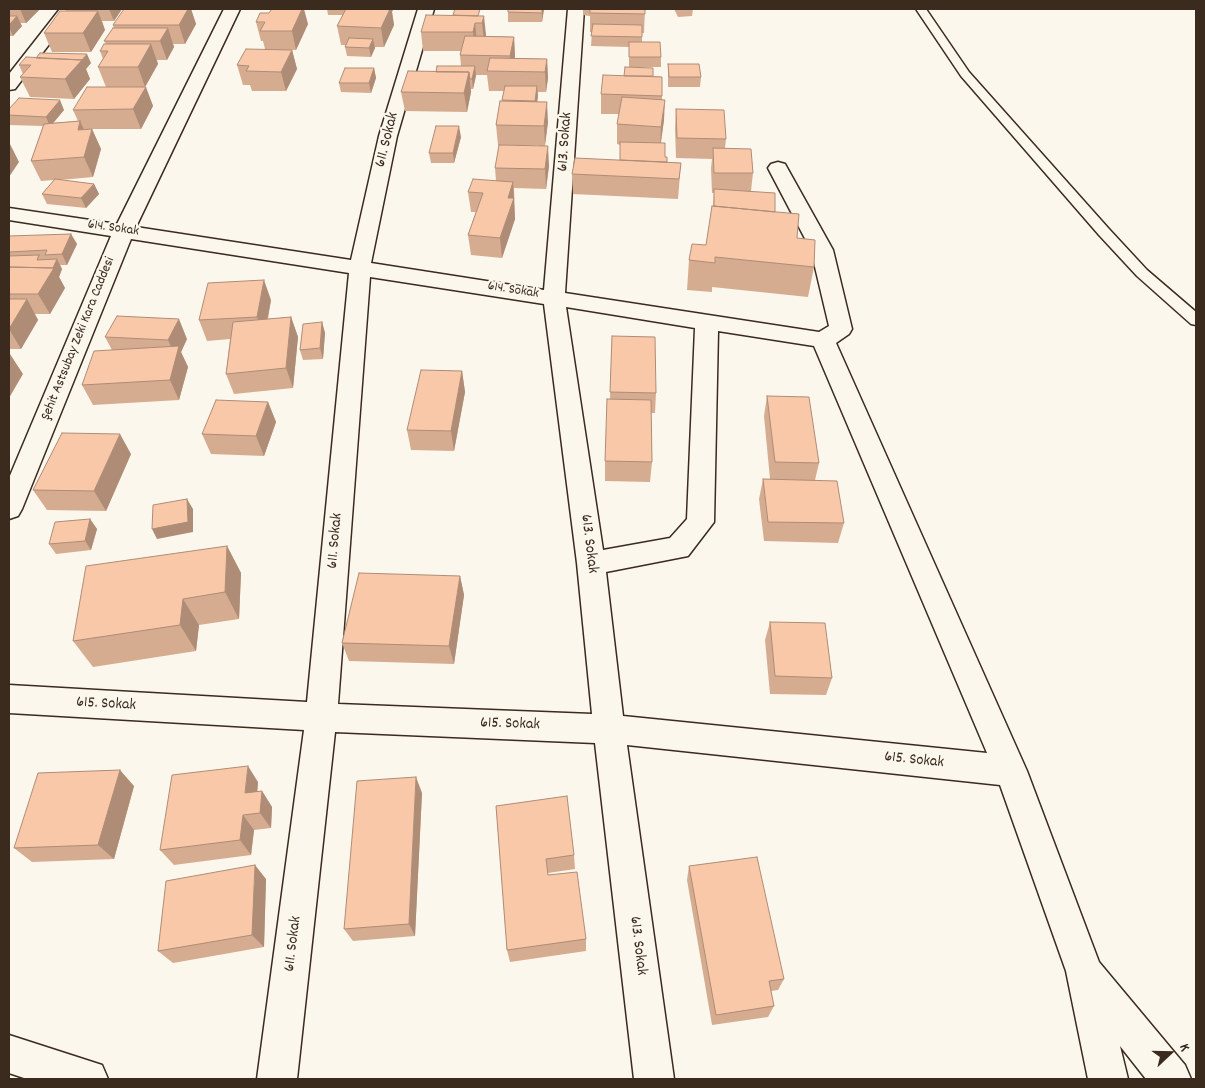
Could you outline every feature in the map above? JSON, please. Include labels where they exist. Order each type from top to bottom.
[{"type":"street","points":[[9,85],[68,9]]},
{"type":"street","name":"Şehit Astsubay Zeki Kara Caddesi","points":[[9,510],[124,230],[232,9]]},
{"type":"street","name":"611. Sokak","points":[[277,1079],[321,717],[360,267],[388,136],[426,9]]},
{"type":"street","name":"613. Sokak","points":[[576,9],[554,298],[590,562],[609,728],[654,1079]]},
{"type":"street","points":[[778,168],[822,250],[841,329],[823,340],[1010,771],[1084,972],[1108,1079]]},
{"type":"street","name":"614. Sokak","points":[[9,214],[124,230],[823,340]]},
{"type":"street","points":[[590,562],[678,548],[700,522],[708,322]]},
{"type":"street","name":"615. Sokak","points":[[9,699],[321,717],[609,728],[1010,771]]},
{"type":"street","points":[[1084,972],[1171,1079]]},
{"type":"street","points":[[9,1054],[88,1079]]},
{"type":"lane","points":[[921,9],[965,74],[1104,232],[1142,273],[1196,320]]},
{"type":"building","points":[[124,9],[188,9],[179,25],[113,25]]},
{"type":"building","points":[[272,9],[302,9],[292,31],[260,31],[265,22],[256,22],[260,13],[269,13]]},
{"type":"building","points":[[346,9],[390,9],[381,28],[337,26]]},
{"type":"building","points":[[455,9],[480,9],[478,16],[453,15]]},
{"type":"building","points":[[508,9],[542,9],[542,13],[508,12]]},
{"type":"building","points":[[590,9],[645,9],[645,14],[590,13]]},
{"type":"building","points":[[60,11],[98,11],[83,33],[44,33]]},
{"type":"building","points":[[426,15],[484,16],[482,23],[475,23],[473,32],[421,32]]},
{"type":"building","points":[[9,16],[17,16],[9,25]]},
{"type":"building","points":[[593,24],[642,25],[642,37],[591,36]]},
{"type":"building","points":[[113,28],[168,28],[160,41],[104,41]]},
{"type":"building","points":[[465,36],[514,37],[510,56],[460,55]]},
{"type":"building","points":[[349,38],[373,39],[369,48],[345,47]]},
{"type":"building","points":[[629,42],[660,42],[661,57],[629,57]]},
{"type":"building","points":[[104,44],[151,44],[138,67],[98,67],[108,51],[100,51]]},
{"type":"building","points":[[246,49],[292,50],[281,72],[246,71],[249,66],[237,65]]},
{"type":"building","points":[[40,53],[87,54],[82,60],[36,58]]},
{"type":"building","points":[[26,57],[82,60],[65,79],[20,77],[31,65],[19,65]]},
{"type":"building","points":[[490,58],[547,59],[545,72],[487,71]]},
{"type":"building","points":[[668,64],[699,64],[701,77],[669,77]]},
{"type":"building","points":[[437,66],[475,66],[472,79],[470,79],[469,72],[436,72]]},
{"type":"building","points":[[625,67],[653,68],[653,76],[624,76]]},
{"type":"building","points":[[345,68],[374,68],[369,83],[339,83]]},
{"type":"building","points":[[408,71],[469,72],[464,93],[401,92]]},
{"type":"building","points":[[603,75],[662,77],[662,96],[601,94]]},
{"type":"building","points":[[505,86],[537,86],[535,101],[502,100]]},
{"type":"building","points":[[87,87],[146,87],[133,109],[73,110]]},
{"type":"building","points":[[622,97],[665,100],[661,127],[617,124]]},
{"type":"building","points":[[19,98],[60,100],[46,117],[9,115],[9,109]]},
{"type":"building","points":[[500,101],[547,102],[544,126],[496,125]]},
{"type":"building","points":[[676,109],[724,110],[726,139],[677,138]]},
{"type":"building","points":[[80,121],[78,130],[92,129],[84,157],[31,161],[44,124]]},
{"type":"building","points":[[436,126],[459,126],[453,153],[429,153]]},
{"type":"building","points":[[620,142],[665,143],[667,162],[620,160]]},
{"type":"building","points":[[499,145],[548,146],[545,169],[495,168]]},
{"type":"building","points":[[713,148],[751,149],[753,173],[714,173]]},
{"type":"building","points":[[575,158],[681,163],[679,179],[572,174]]},
{"type":"building","points":[[55,179],[94,184],[81,198],[42,194]]},
{"type":"building","points":[[473,179],[513,182],[508,198],[514,198],[500,238],[468,235],[483,193],[468,192]]},
{"type":"building","points":[[714,189],[775,193],[775,212],[714,206]]},
{"type":"building","points":[[712,206],[799,214],[797,238],[815,240],[814,267],[715,257],[715,263],[689,260],[692,244],[706,245]]},
{"type":"building","points":[[71,234],[62,254],[45,255],[47,250],[9,252],[9,236]]},
{"type":"building","points":[[39,255],[37,260],[57,259],[53,268],[9,267],[9,256]]},
{"type":"building","points":[[9,267],[54,268],[38,294],[9,294]]},
{"type":"building","points":[[264,280],[257,317],[199,320],[208,283]]},
{"type":"building","points":[[9,299],[27,299],[9,329]]},
{"type":"building","points":[[117,316],[179,319],[168,340],[105,337]]},
{"type":"building","points":[[291,317],[286,368],[226,374],[233,322]]},
{"type":"building","points":[[322,322],[320,348],[300,350],[303,324]]},
{"type":"building","points":[[612,336],[655,337],[656,393],[610,392]]},
{"type":"building","points":[[179,346],[170,380],[82,385],[94,351]]},
{"type":"building","points":[[421,370],[462,371],[451,431],[407,430]]},
{"type":"building","points":[[767,396],[809,397],[819,463],[775,462]]},
{"type":"building","points":[[607,399],[651,400],[652,462],[605,461]]},
{"type":"building","points":[[216,400],[268,402],[256,436],[202,434]]},
{"type":"building","points":[[62,433],[120,434],[94,491],[33,490]]},
{"type":"building","points":[[763,479],[837,481],[844,523],[768,522]]},
{"type":"building","points":[[187,499],[188,522],[152,529],[153,505]]},
{"type":"building","points":[[90,519],[85,541],[49,544],[55,522]]},
{"type":"building","points":[[227,546],[225,592],[183,599],[180,625],[73,641],[86,566]]},
{"type":"building","points":[[359,573],[460,576],[449,646],[342,643]]},
{"type":"building","points":[[770,622],[825,623],[832,678],[775,676]]},
{"type":"building","points":[[248,766],[245,793],[262,791],[260,813],[243,815],[240,840],[160,850],[172,775]]},
{"type":"building","points":[[120,770],[98,845],[14,848],[38,773]]},
{"type":"building","points":[[416,777],[409,924],[344,929],[357,781]]},
{"type":"building","points":[[567,796],[574,855],[546,859],[548,875],[577,872],[586,939],[507,950],[496,806]]},
{"type":"building","points":[[757,857],[784,979],[769,981],[774,1006],[716,1015],[689,866]]},
{"type":"building","points":[[255,865],[252,935],[158,951],[166,881]]}]
